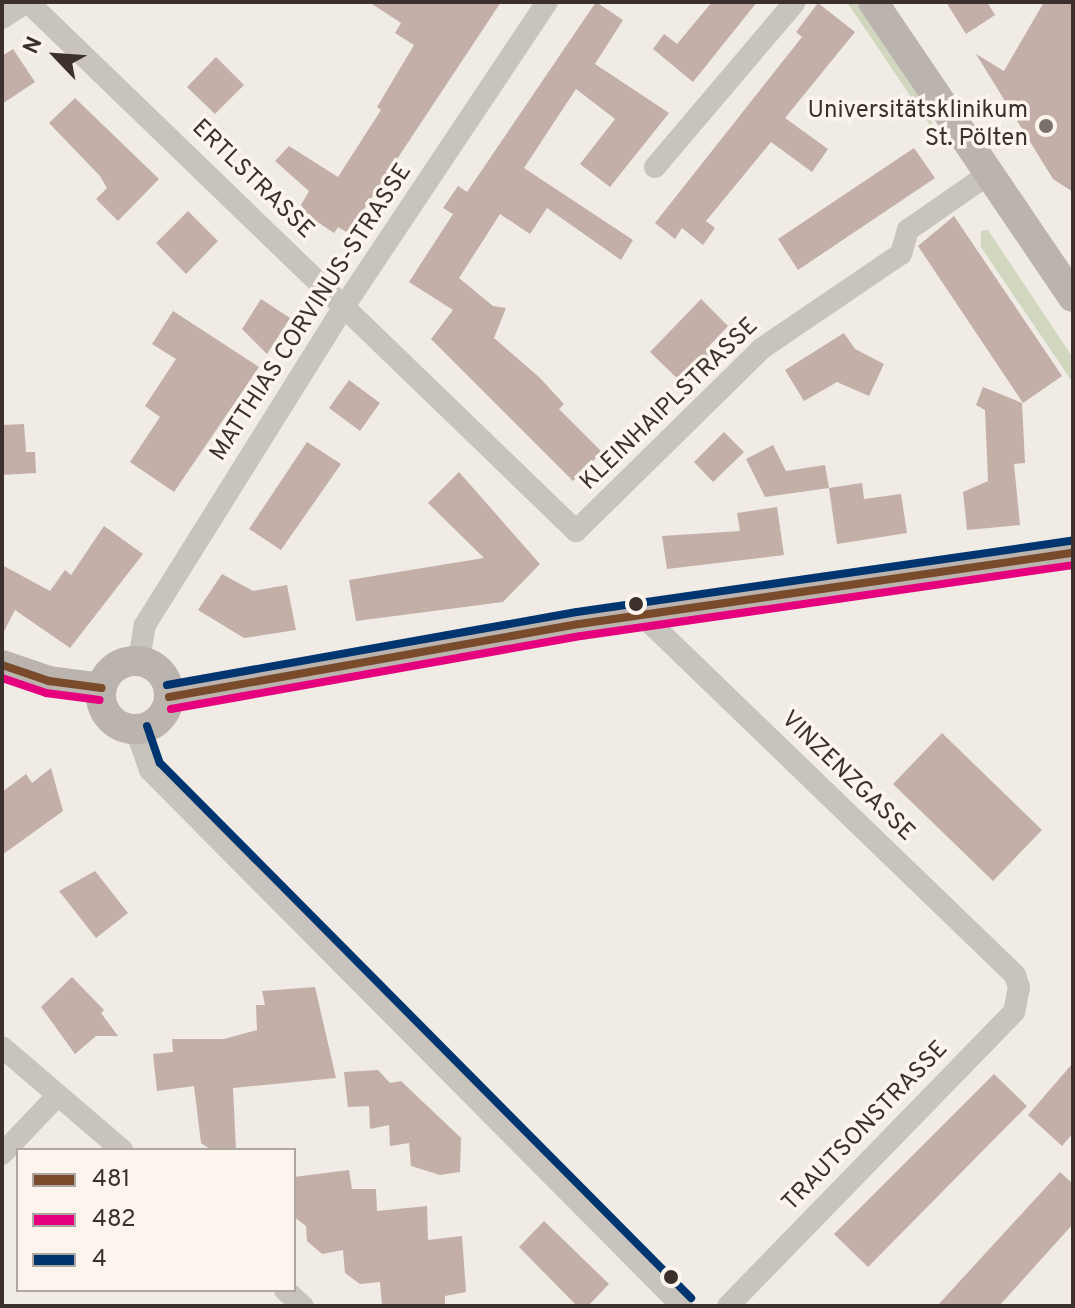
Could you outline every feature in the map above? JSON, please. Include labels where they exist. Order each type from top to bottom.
[{"type":"street","points":[[2,18],[27,2]]},
{"type":"street","name":"ERTLSTRASSE","points":[[27,2],[345,305],[576,531]]},
{"type":"street","name":"MATTHIAS CORVINUS-STRASSE","points":[[139,661],[145,625],[345,305],[547,2]]},
{"type":"street","points":[[655,167],[795,2]]},
{"type":"street","points":[[873,2],[987,175],[1073,297]]},
{"type":"street","name":"KLEINHAIPLSTRASSE","points":[[576,531],[761,349],[901,254],[908,230],[987,175]]},
{"type":"street","points":[[169,697],[643,616],[1073,553]]},
{"type":"street","name":"VINZENZGASSE","points":[[643,616],[1015,975]]},
{"type":"street","points":[[136,730],[159,720],[169,697],[165,677],[139,661],[115,667],[102,688],[109,717],[136,730],[150,770],[682,1306]]},
{"type":"street","points":[[2,665],[49,681],[102,688]]},
{"type":"street","name":"TRAUTSONSTRASSE","points":[[728,1306],[1014,1012],[1019,987],[1015,975]]},
{"type":"street","points":[[2,1047],[120,1148]]},
{"type":"street","points":[[2,1154],[58,1095]]},
{"type":"street","points":[[287,1292],[303,1306]]},
{"type":"green space","points":[[847,2],[858,2],[915,87],[940,140]]},
{"type":"green space","points":[[988,230],[1073,358],[1071,380],[981,247],[981,231]]},
{"type":"building","points":[[369,2],[501,2],[348,233],[338,227],[334,233],[310,217],[301,205],[309,191],[275,161],[289,146],[338,177],[381,110],[377,107],[414,45],[395,33],[401,23]]},
{"type":"building","points":[[596,2],[623,20],[595,64],[669,113],[610,187],[580,164],[615,119],[576,89],[524,168],[633,240],[621,260],[547,208],[530,234],[500,214],[459,278],[493,306],[506,308],[494,338],[539,377],[564,404],[559,409],[602,452],[573,481],[431,339],[453,310],[409,282],[453,214],[443,208],[458,186],[467,192]]},
{"type":"building","points":[[712,2],[757,2],[693,82],[653,49],[664,34],[677,44]]},
{"type":"building","points":[[946,2],[987,2],[995,15],[966,34]]},
{"type":"building","name":"Universitätsklinikum St. Pölten","points":[[1044,2],[1073,2],[1073,192],[1053,179],[976,54],[1004,71]]},
{"type":"building","points":[[818,3],[855,32],[785,118],[828,149],[812,172],[771,142],[706,221],[715,228],[703,245],[682,228],[675,239],[655,223],[802,37],[796,32]]},
{"type":"building","points":[[13,49],[35,82],[2,104],[2,56]]},
{"type":"building","points":[[216,57],[244,85],[215,114],[187,87]]},
{"type":"building","points":[[75,98],[159,179],[118,221],[96,199],[107,188],[100,176],[49,123]]},
{"type":"building","points":[[914,148],[935,178],[798,270],[778,239]]},
{"type":"building","points":[[188,211],[218,241],[186,274],[156,243]]},
{"type":"building","points":[[954,216],[1062,376],[1023,403],[918,246]]},
{"type":"building","points":[[261,299],[290,318],[267,354],[242,329]]},
{"type":"building","points":[[701,299],[728,326],[710,345],[716,351],[684,385],[650,352]]},
{"type":"building","points":[[173,311],[259,367],[174,492],[130,462],[160,417],[145,406],[176,359],[152,344]]},
{"type":"building","points":[[844,333],[855,349],[884,364],[869,396],[837,382],[804,401],[785,370]]},
{"type":"building","points":[[349,380],[380,403],[360,431],[329,408]]},
{"type":"building","points":[[983,387],[1022,403],[1025,463],[1014,464],[1020,525],[967,530],[963,492],[988,481],[985,410],[976,405]]},
{"type":"building","points":[[24,424],[26,452],[35,452],[36,473],[2,475],[2,425]]},
{"type":"building","points":[[724,432],[744,452],[713,482],[694,462]]},
{"type":"building","points":[[307,442],[341,464],[281,550],[249,529]]},
{"type":"building","points":[[773,445],[786,471],[825,465],[829,488],[765,497],[746,459]]},
{"type":"building","points":[[459,472],[540,564],[503,602],[356,621],[349,580],[484,558],[428,503]]},
{"type":"building","points":[[862,483],[864,499],[901,494],[907,533],[837,544],[829,488]]},
{"type":"building","points":[[777,507],[784,555],[667,569],[662,536],[740,531],[737,513]]},
{"type":"building","points":[[104,526],[143,554],[70,648],[15,610],[2,635],[2,565],[50,591],[65,570],[71,575]]},
{"type":"building","points":[[222,574],[253,591],[287,585],[296,630],[244,638],[198,610]]},
{"type":"building","points":[[942,733],[1042,830],[993,881],[893,784]]},
{"type":"building","points":[[51,768],[63,811],[2,855],[2,792],[26,774],[32,783]]},
{"type":"building","points":[[95,871],[128,913],[96,938],[59,891]]},
{"type":"building","points":[[72,977],[104,1010],[101,1013],[118,1036],[96,1036],[75,1054],[41,1007]]},
{"type":"building","points":[[315,987],[336,1078],[233,1088],[236,1148],[208,1148],[201,1143],[194,1086],[157,1091],[153,1054],[173,1052],[172,1039],[224,1039],[257,1030],[256,1005],[265,1005],[262,991]]},
{"type":"building","points":[[1073,1063],[1073,1133],[1062,1146],[1028,1115]]},
{"type":"building","points":[[378,1070],[390,1083],[401,1081],[461,1138],[460,1172],[440,1175],[411,1166],[409,1143],[390,1146],[389,1125],[370,1129],[369,1106],[348,1107],[344,1072]]},
{"type":"building","points":[[994,1074],[1027,1106],[868,1267],[834,1234]]},
{"type":"building","points":[[349,1170],[352,1189],[376,1189],[377,1211],[427,1206],[428,1240],[462,1236],[466,1292],[445,1296],[445,1306],[382,1306],[380,1282],[360,1284],[345,1273],[343,1250],[322,1254],[307,1241],[306,1226],[296,1218],[296,1177]]},
{"type":"building","points":[[1060,1172],[1073,1184],[1073,1224],[999,1306],[937,1306]]},
{"type":"building","points":[[544,1221],[609,1284],[588,1306],[577,1306],[519,1247]]},
{"type":"transit line","name":"4","points":[[167,685],[577,612],[1071,541]]},
{"type":"transit line","name":"481","points":[[169,697],[579,624],[1073,553]]},
{"type":"transit line","name":"482","points":[[171,709],[581,636],[1073,565]]},
{"type":"transit line","name":"481","points":[[2,665],[49,681],[102,688]]},
{"type":"transit line","name":"482","points":[[2,678],[46,693],[100,700]]},
{"type":"transit line","name":"4","points":[[147,726],[160,763],[691,1298]]},
{"type":"place","name":"Universitätsklinikum St. Pölten","points":[[1046,126]]}]
